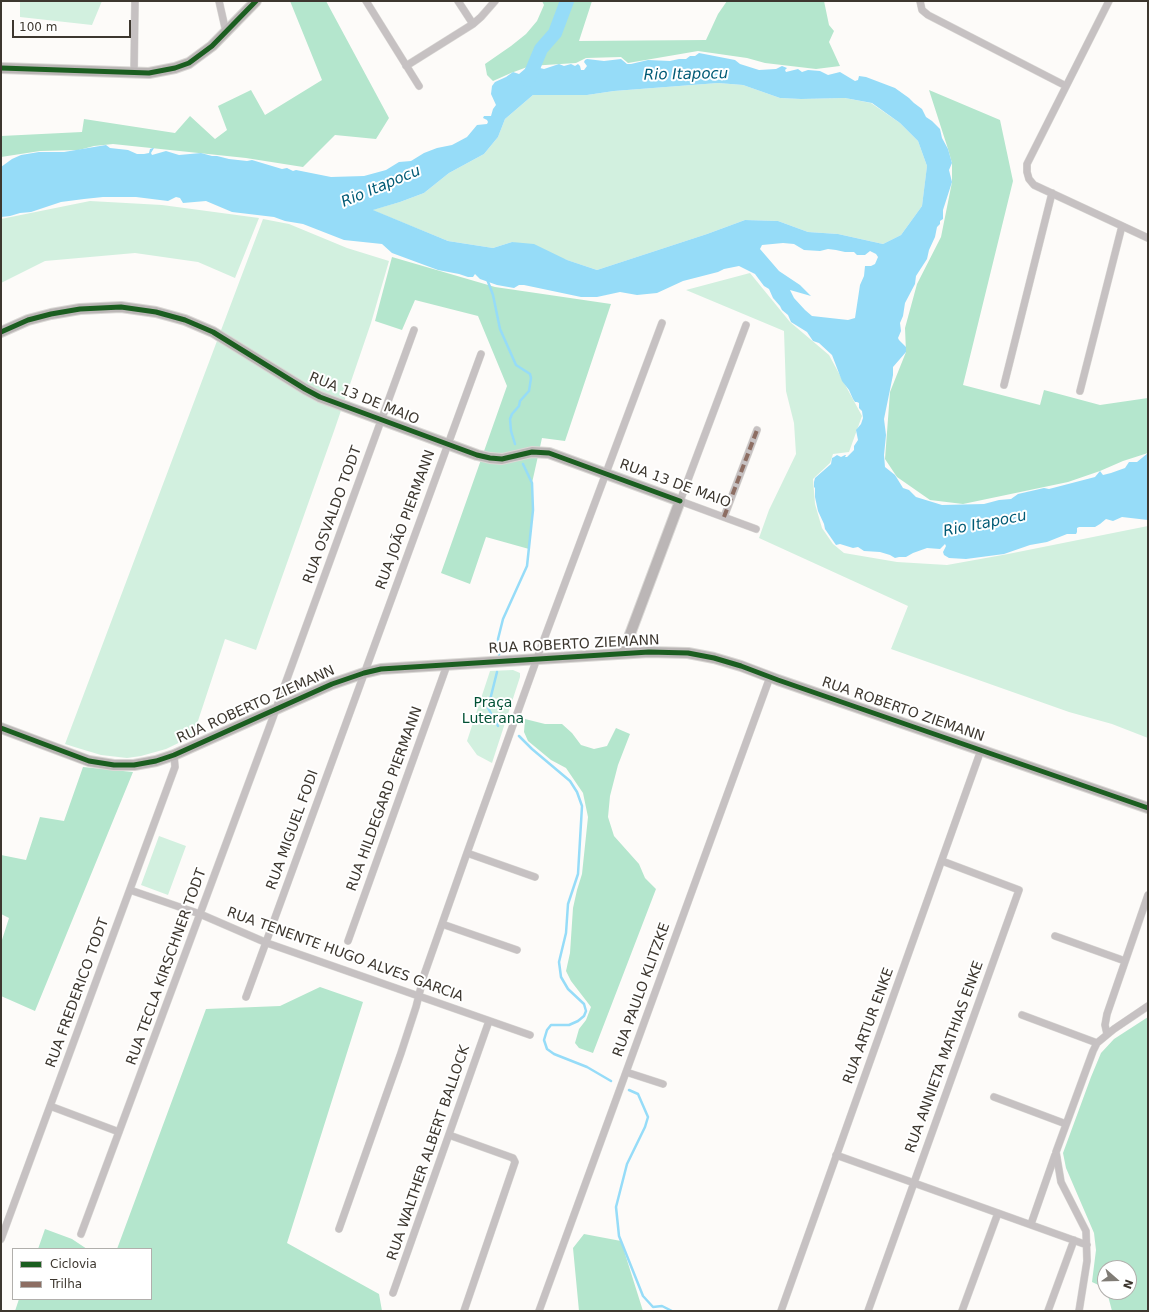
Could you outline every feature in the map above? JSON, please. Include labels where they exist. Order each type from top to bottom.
[{"type":"main road","points":[[1,68],[134,73],[160,72],[189,62],[212,46],[256,1]]},
{"type":"main road","name":"RUA 13 DE MAIO","points":[[1,332],[33,318],[80,309],[121,307],[156,312],[185,320],[213,332],[312,393],[477,455],[495,459],[508,458],[532,452],[549,453],[680,501]]},
{"type":"main road","points":[[623,653],[680,501]]},
{"type":"main road","name":"RUA ROBERTO ZIEMANN","points":[[1,728],[70,754],[106,765],[124,766],[141,764],[174,755],[332,684],[364,673],[399,667],[623,653],[666,652],[699,654],[727,662],[1148,808]]},
{"type":"street","points":[[134,73],[135,1]]},
{"type":"street","points":[[220,1],[226,32]]},
{"type":"street","points":[[366,1],[419,86]]},
{"type":"street","points":[[458,1],[473,24]]},
{"type":"street","points":[[406,66],[473,24],[495,1]]},
{"type":"street","points":[[920,1],[922,10],[928,15],[1066,86]]},
{"type":"street","points":[[1109,1],[1027,164],[1027,172],[1029,179],[1034,185],[1148,238]]},
{"type":"street","points":[[1004,385],[1052,193]]},
{"type":"street","points":[[1080,391],[1122,226]]},
{"type":"street","points":[[339,1229],[415,1012],[424,975],[467,853],[537,658],[662,323]]},
{"type":"street","points":[[680,501],[746,326]]},
{"type":"street","name":"RUA OSVALDO TODT","points":[[277,708],[414,330]]},
{"type":"street","name":"RUA JOÃO PIERMANN","points":[[364,673],[482,354]]},
{"type":"street","points":[[722,516],[755,429]]},
{"type":"street","name":"RUA 13 DE MAIO","points":[[680,501],[756,529]]},
{"type":"street","name":"RUA HILDEGARD PIERMANN","points":[[348,941],[447,665]]},
{"type":"street","name":"RUA MIGUEL FODI","points":[[246,997],[267,943],[364,673]]},
{"type":"street","name":"RUA PAULO KLITZKE","points":[[539,1311],[770,677]]},
{"type":"street","name":"RUA TECLA KIRSCHNER TODT","points":[[81,1234],[277,708]]},
{"type":"street","name":"RUA ARTUR ENKE","points":[[781,1311],[982,750]]},
{"type":"street","name":"RUA FREDERICO TODT","points":[[1,1239],[175,767],[174,755]]},
{"type":"street","points":[[467,853],[535,877]]},
{"type":"street","name":"RUA ANNIETA MATHIAS ENKE","points":[[868,1311],[1019,890],[942,861]]},
{"type":"street","name":"RUA TENENTE HUGO ALVES GARCIA","points":[[130,890],[200,914],[267,943],[530,1035]]},
{"type":"street","points":[[1107,1034],[1105,1025],[1107,1014],[1148,895]]},
{"type":"street","points":[[442,924],[517,950]]},
{"type":"street","points":[[1055,936],[1125,961]]},
{"type":"street","points":[[1031,1224],[1066,1124],[1097,1043],[1107,1034],[1148,1006]]},
{"type":"street","points":[[1022,1015],[1097,1043]]},
{"type":"street","name":"RUA WALTHER ALBERT BALLOCK","points":[[393,1293],[489,1021]]},
{"type":"street","points":[[626,1072],[663,1084]]},
{"type":"street","points":[[994,1097],[1066,1124]]},
{"type":"street","points":[[50,1106],[119,1132]]},
{"type":"street","points":[[449,1135],[513,1158],[515,1162],[464,1311]]},
{"type":"street","points":[[1056,1152],[1061,1182],[1086,1231],[1087,1245],[1085,1281],[1079,1311]]},
{"type":"street","points":[[836,1155],[1087,1245]]},
{"type":"street","points":[[962,1311],[998,1212]]},
{"type":"street","points":[[1048,1311],[1074,1240]]},
{"type":"green space","points":[[20,1],[102,1],[92,25],[20,17]]},
{"type":"green space","points":[[290,1],[326,1],[389,118],[376,139],[335,135],[303,167],[246,158],[113,144],[94,146],[79,150],[40,151],[1,157],[1,136],[82,132],[84,119],[175,133],[190,116],[215,139],[227,130],[218,106],[251,90],[265,115],[322,80]]},
{"type":"green space","points":[[542,1],[592,1],[579,41],[706,40],[718,14],[727,1],[824,1],[829,25],[834,31],[829,42],[840,66],[816,69],[765,63],[747,58],[698,51],[628,63],[621,57],[586,58],[576,63],[530,66],[493,81],[487,75],[485,64],[526,34],[537,21],[544,5]]},
{"type":"green space","points":[[718,83],[743,85],[780,98],[845,98],[871,103],[900,123],[918,141],[927,166],[922,206],[901,235],[883,244],[838,234],[808,232],[778,221],[745,220],[597,270],[512,242],[493,248],[448,241],[372,210],[424,193],[449,173],[484,154],[498,137],[505,119],[533,95],[587,95],[614,91]]},
{"type":"green space","points":[[929,90],[1000,120],[1013,181],[963,385],[1040,405],[1044,390],[1100,405],[1148,398],[1148,453],[1068,482],[963,504],[930,500],[897,477],[885,459],[890,392],[906,352],[905,328],[917,284],[941,237],[952,182],[952,163]]},
{"type":"green space","points":[[90,201],[162,205],[259,218],[235,278],[198,262],[135,253],[45,261],[1,283],[1,219]]},
{"type":"green space","points":[[263,219],[289,224],[347,248],[389,261],[371,323],[256,650],[225,639],[193,736],[166,749],[127,758],[101,755],[65,744]]},
{"type":"green space","points":[[392,257],[495,287],[611,304],[565,441],[542,438],[532,483],[533,510],[529,549],[486,537],[470,584],[441,573],[507,386],[478,316],[415,300],[402,330],[375,321]]},
{"type":"green space","points":[[750,273],[790,322],[829,355],[862,416],[849,452],[833,454],[830,463],[813,479],[815,504],[822,528],[833,544],[844,553],[897,562],[947,565],[1148,526],[1148,738],[1112,724],[1069,712],[891,649],[908,606],[759,538],[769,510],[796,454],[794,423],[786,391],[784,331],[686,290]]},
{"type":"green space","name":"Praça Luterana","points":[[513,670],[520,673],[520,677],[492,763],[477,755],[467,741],[490,671]]},
{"type":"green space","points":[[525,719],[545,724],[562,724],[572,733],[581,745],[594,749],[607,746],[616,728],[630,734],[618,765],[610,796],[608,817],[614,836],[639,864],[645,878],[656,889],[593,1053],[579,1048],[575,1043],[579,1029],[586,1020],[591,1007],[571,981],[566,971],[570,953],[573,908],[582,874],[588,817],[583,793],[566,768],[551,760],[528,741],[524,732]]},
{"type":"green space","points":[[83,767],[133,772],[35,1011],[1,996],[1,943],[9,918],[1,914],[1,855],[26,860],[40,817],[64,821]]},
{"type":"green space","points":[[159,836],[186,846],[168,895],[141,885]]},
{"type":"green space","points":[[320,987],[363,1002],[287,1243],[379,1294],[382,1311],[15,1311],[19,1300],[152,1300],[152,1248],[117,1248],[206,1009],[280,1006]]},
{"type":"green space","points":[[1148,1017],[1148,1311],[1112,1311],[1109,1300],[1137,1300],[1137,1260],[1097,1260],[1097,1284],[1092,1282],[1096,1250],[1094,1233],[1066,1168],[1063,1153],[1101,1053],[1114,1039]]},
{"type":"green space","points":[[45,1229],[72,1239],[86,1248],[38,1248]]},
{"type":"green space","points":[[584,1234],[621,1241],[643,1311],[579,1311],[573,1248]]},
{"type":"water","name":"Rio Itapocu","points":[[699,53],[735,60],[740,64],[759,70],[776,69],[782,66],[787,68],[785,70],[786,72],[798,69],[802,72],[808,70],[820,71],[828,75],[840,72],[855,81],[858,80],[859,76],[866,77],[895,88],[922,109],[926,117],[940,129],[952,163],[949,170],[952,182],[943,210],[943,219],[937,227],[927,259],[916,276],[915,284],[905,303],[903,316],[900,323],[901,331],[898,338],[906,347],[906,352],[893,367],[893,375],[884,419],[886,435],[884,455],[885,467],[895,475],[903,488],[909,490],[916,497],[942,505],[984,504],[999,500],[1011,499],[1018,494],[1044,488],[1049,489],[1095,477],[1100,471],[1103,475],[1111,473],[1125,468],[1129,462],[1137,462],[1148,453],[1148,520],[1122,517],[1113,521],[1106,519],[1095,527],[1077,528],[1076,534],[1067,534],[1047,542],[1030,545],[1004,554],[966,559],[949,558],[944,555],[943,552],[946,546],[945,544],[940,549],[927,548],[906,557],[895,558],[880,552],[864,551],[858,547],[853,548],[840,544],[836,545],[825,529],[818,511],[814,482],[815,478],[831,464],[832,458],[837,455],[841,457],[846,455],[845,457],[847,457],[854,450],[854,446],[858,440],[856,430],[861,424],[863,418],[862,411],[859,408],[859,403],[855,402],[849,390],[842,381],[832,355],[819,343],[813,341],[807,332],[791,322],[788,315],[773,298],[769,289],[764,286],[755,274],[739,266],[683,281],[657,293],[637,295],[620,292],[597,297],[581,297],[524,285],[519,285],[514,288],[497,285],[480,279],[475,274],[473,277],[468,277],[438,270],[392,253],[382,244],[344,240],[303,224],[285,221],[274,217],[232,212],[206,201],[183,203],[180,198],[176,197],[168,201],[136,197],[103,197],[61,202],[31,212],[1,217],[1,167],[12,159],[21,155],[39,152],[64,152],[106,145],[110,148],[128,150],[137,154],[149,153],[150,149],[154,148],[151,153],[152,155],[166,151],[179,155],[201,153],[229,159],[247,161],[252,160],[282,169],[287,168],[293,171],[296,170],[331,177],[364,176],[386,170],[399,162],[411,161],[424,153],[437,148],[452,145],[467,137],[477,125],[487,124],[487,120],[483,118],[484,116],[491,116],[496,105],[491,94],[492,86],[495,82],[513,72],[519,74],[526,68],[536,67],[544,69],[559,64],[564,66],[571,64],[575,66],[578,64],[581,70],[584,70],[587,66],[584,62],[587,59],[604,61],[621,59],[627,64],[631,64],[648,60],[670,61],[686,59],[690,56],[695,56]],"holes":[[[718,83],[743,85],[780,98],[845,98],[872,103],[900,123],[918,141],[927,166],[922,206],[901,235],[883,244],[838,234],[808,232],[778,221],[745,220],[597,270],[567,260],[534,244],[512,242],[493,248],[448,241],[373,210],[424,193],[449,173],[484,154],[498,137],[505,119],[533,95],[587,95],[614,91]],[[783,243],[794,244],[804,250],[820,251],[828,249],[854,252],[857,255],[865,255],[870,251],[876,254],[878,257],[875,264],[865,266],[864,276],[860,285],[855,318],[848,320],[812,316],[805,310],[794,298],[790,290],[811,296],[800,285],[779,271],[760,249],[762,245]]]},
{"type":"waterway","points":[[528,80],[541,49],[555,33],[567,1]]},
{"type":"waterway","points":[[487,279],[493,295],[500,329],[516,365],[530,374],[531,378],[529,391],[520,401],[519,406],[512,414],[510,419],[511,431],[515,444]]},
{"type":"waterway","points":[[499,655],[498,639],[503,619],[527,566],[533,510],[532,483],[523,464]]},
{"type":"waterway","points":[[497,672],[488,708],[498,726]]},
{"type":"waterway","points":[[519,736],[570,781],[577,792],[582,806],[578,874],[568,904],[566,933],[559,962],[561,977],[568,989],[584,1004],[586,1011],[584,1016],[578,1021],[569,1025],[551,1025],[547,1030],[544,1040],[547,1049],[554,1054],[587,1067],[611,1081]]},
{"type":"waterway","points":[[629,1090],[638,1094],[648,1117],[645,1127],[627,1164],[616,1207],[619,1236],[643,1296],[653,1307],[662,1306],[672,1311]]},
{"type":"marked path","points":[[724,517],[757,430]]},
{"type":"cycle path","points":[[1,68],[149,73],[175,68],[189,63],[212,46],[256,1]]},
{"type":"cycle path","points":[[1,332],[28,320],[80,309],[121,307],[156,312],[185,320],[213,332],[320,397],[477,455],[502,459],[532,452],[549,453],[680,501]]},
{"type":"cycle path","points":[[1,728],[89,761],[114,765],[134,765],[156,761],[174,755],[332,684],[381,669],[649,652],[688,653],[714,658],[741,666],[1148,808]]}]
